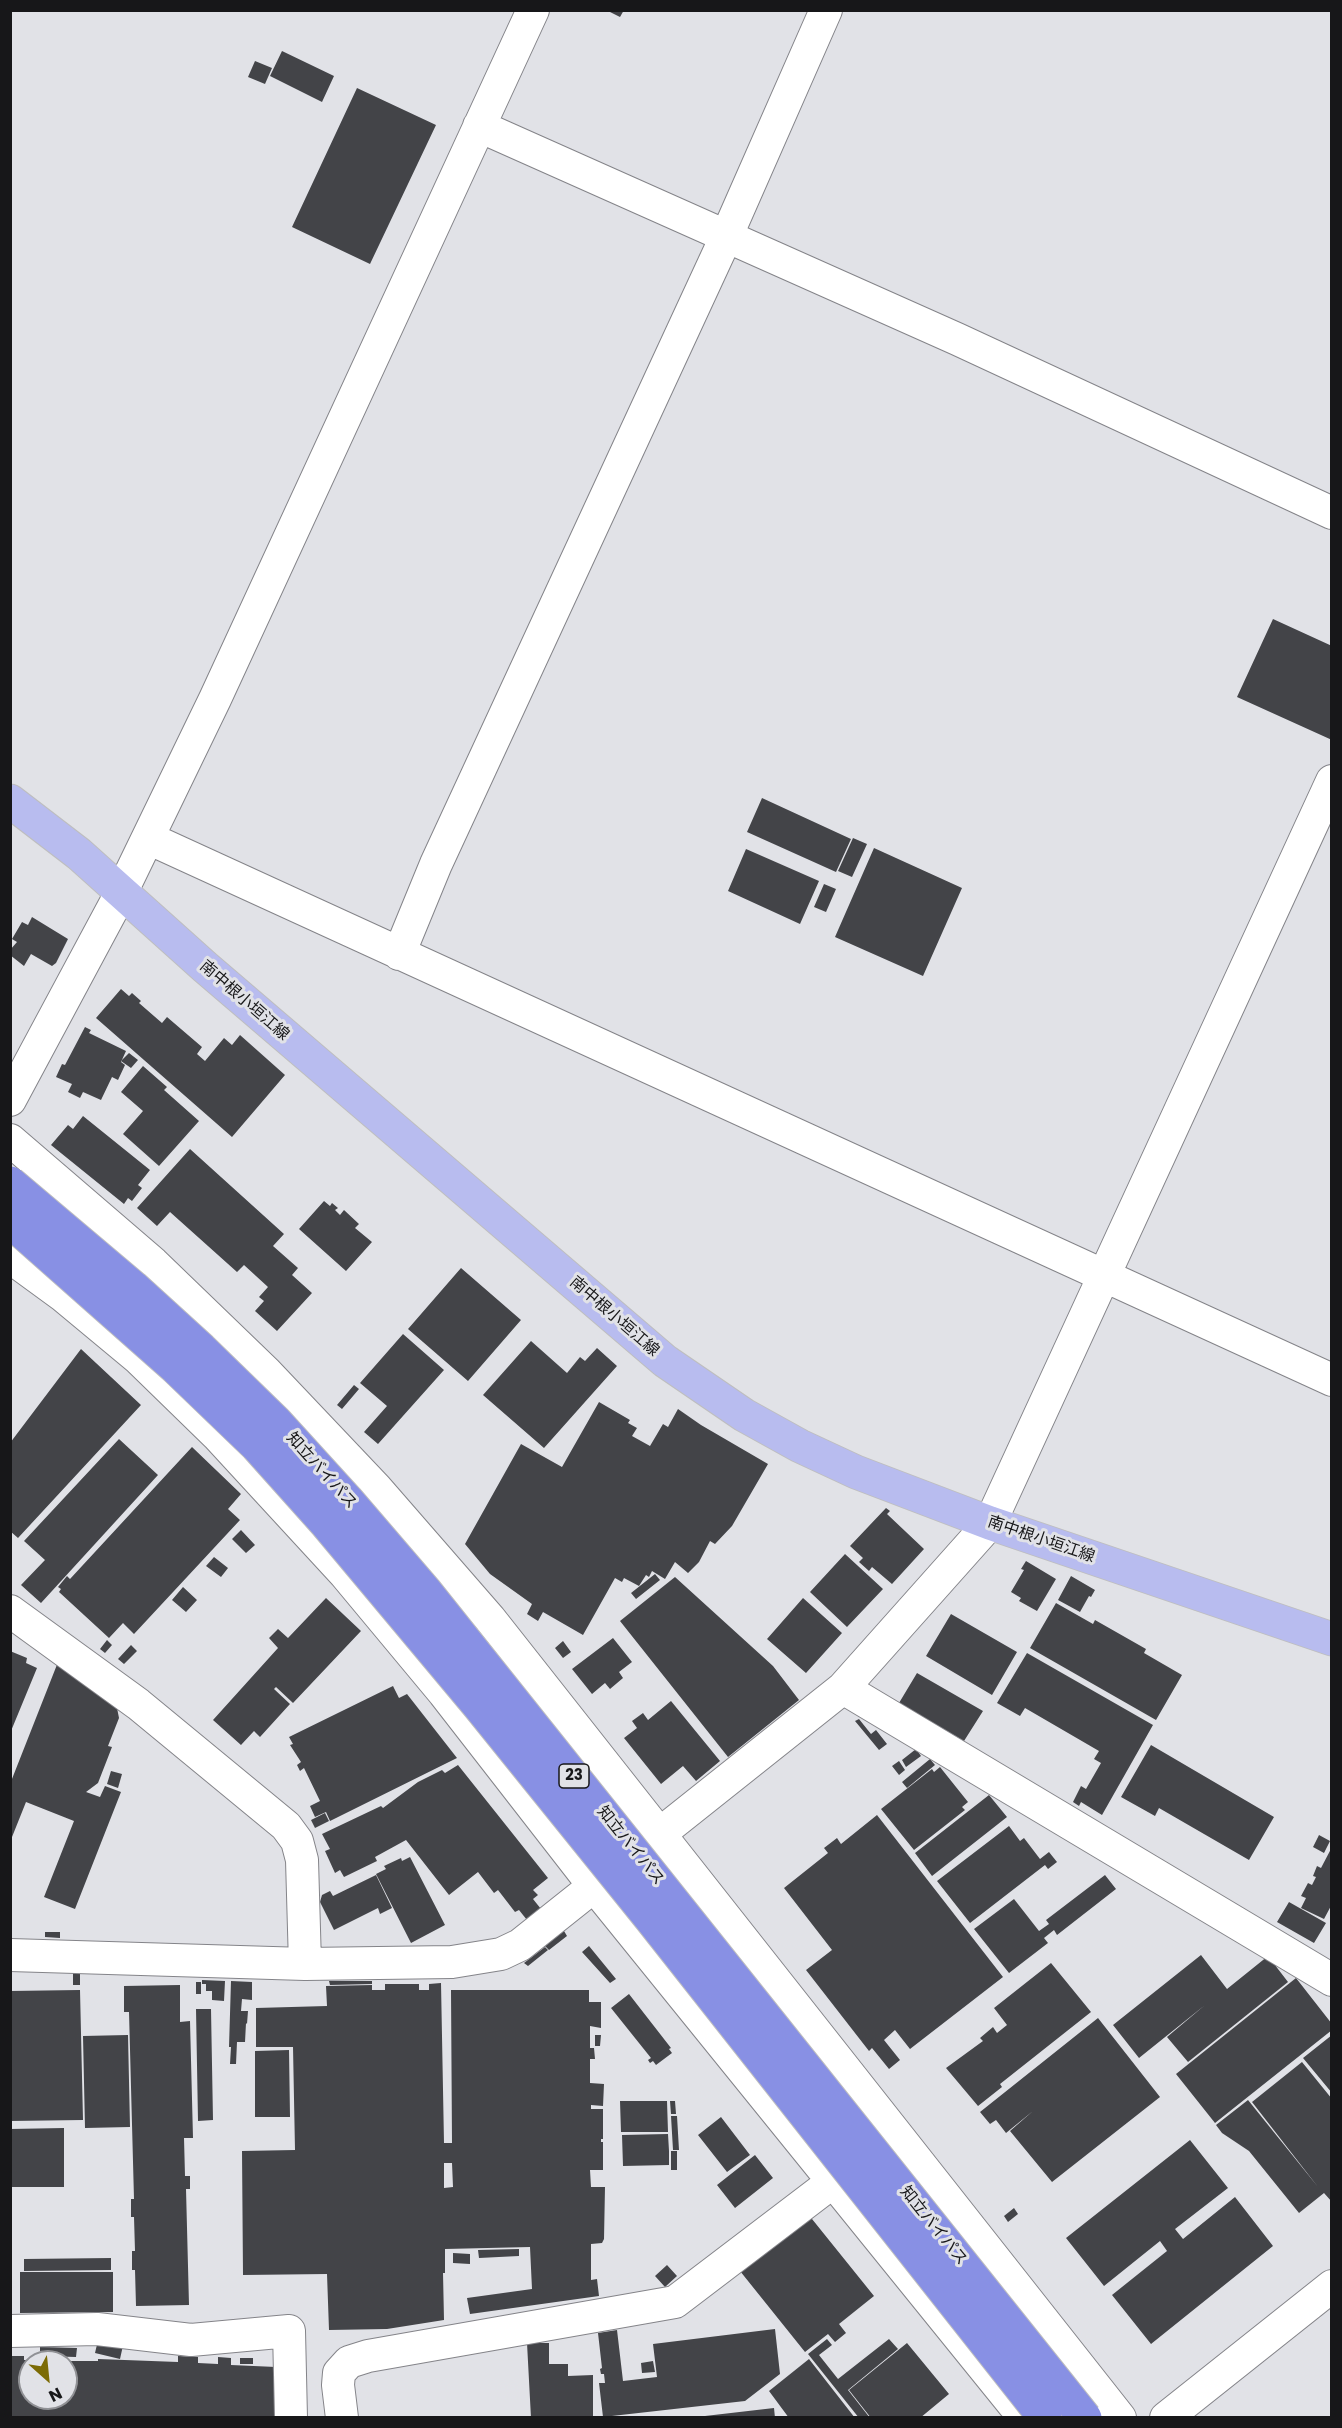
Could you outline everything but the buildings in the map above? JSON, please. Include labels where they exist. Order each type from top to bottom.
[{"type":"highway","name":"知立バイパス","points":[[10,1183],[133,1287],[201,1349],[276,1422],[347,1500],[485,1665],[1085,2418]]},
{"type":"highway","name":"知立バイパス","points":[[10,1221],[176,1368],[257,1446],[325,1522],[479,1706],[651,1919],[1045,2418]]},
{"type":"main road","name":"南中根小垣江線","points":[[10,801],[79,854],[121,893],[656,1353],[706,1391],[753,1420],[856,1472],[990,1523],[1332,1639]]},
{"type":"street","points":[[10,1100],[121,893],[215,699],[532,10]]},
{"type":"street","points":[[399,954],[436,864],[727,235],[826,10]]},
{"type":"street","points":[[479,126],[968,344],[1332,513]]},
{"type":"street","points":[[10,1955],[305,1964],[452,1962],[501,1954],[520,1945],[843,1688],[990,1523],[1332,781]]},
{"type":"street","points":[[148,838],[1332,1380]]},
{"type":"street","points":[[10,1140],[153,1263],[266,1372],[376,1488],[490,1619],[1120,2418]]},
{"type":"street","points":[[10,1257],[62,1295],[139,1359],[217,1435],[345,1574],[444,1693],[594,1886],[1024,2418]]},
{"type":"street","points":[[10,1611],[138,1704],[286,1827],[297,1841],[302,1860],[305,1964]]},
{"type":"street","points":[[843,1688],[1332,1980]]},
{"type":"street","points":[[342,2418],[339,2373],[349,2362],[368,2356],[675,2302],[834,2181]]},
{"type":"street","points":[[1166,2418],[1332,2286]]},
{"type":"street","points":[[10,2331],[96,2329],[191,2340],[289,2331],[291,2418]]}]
